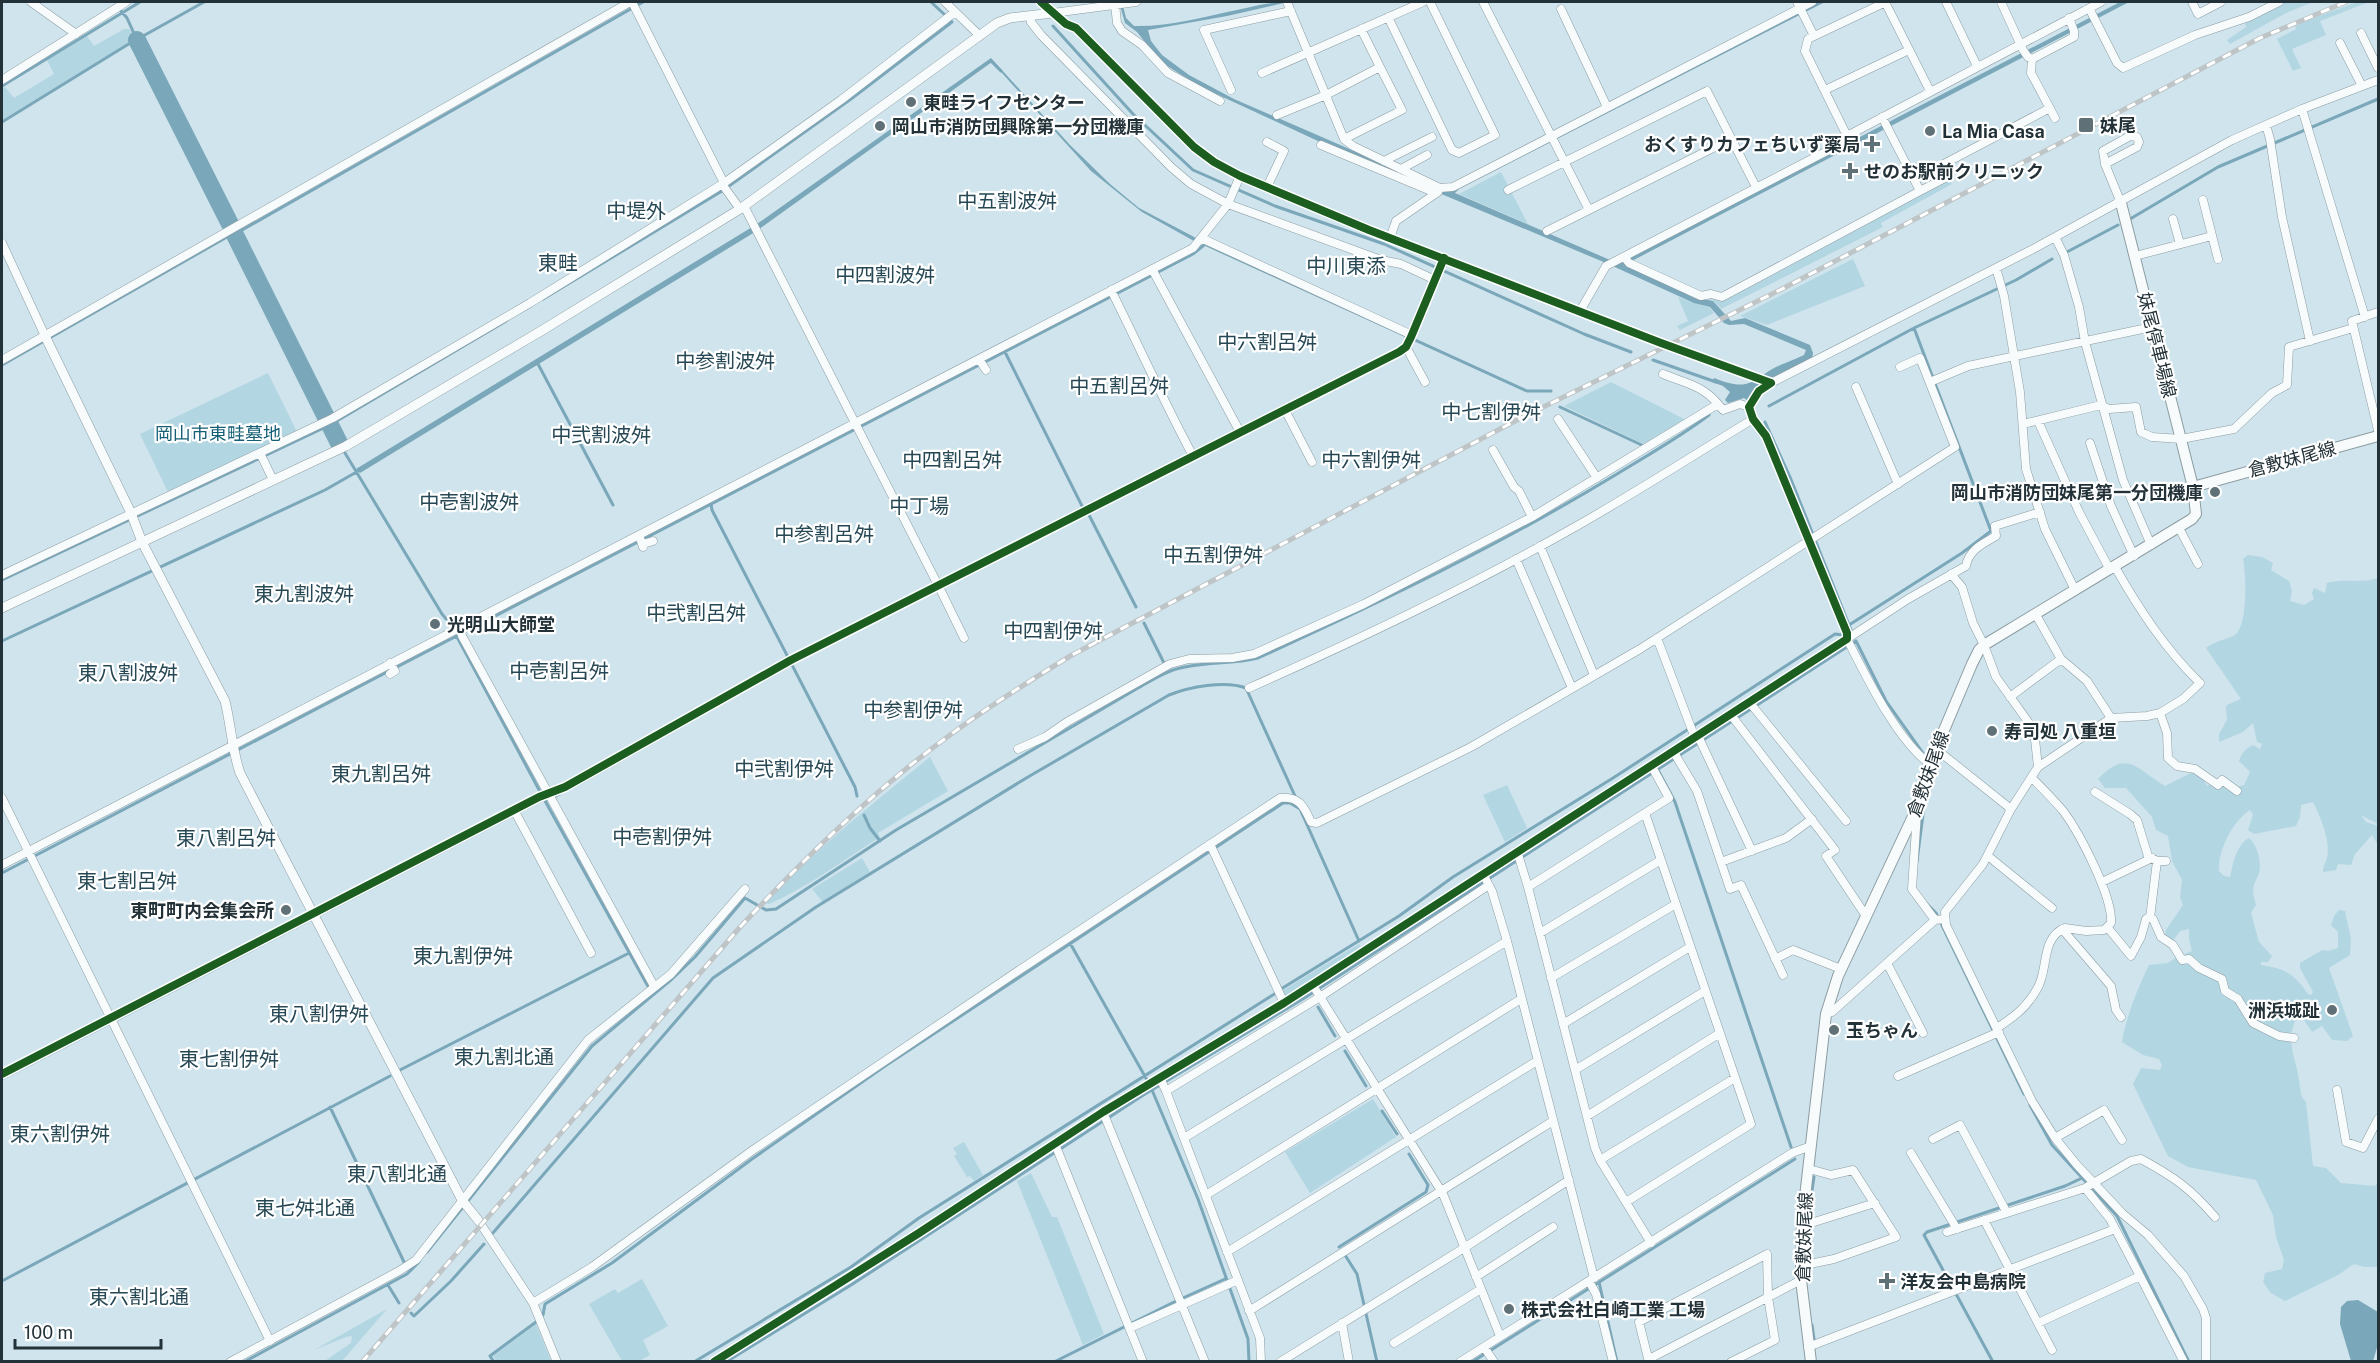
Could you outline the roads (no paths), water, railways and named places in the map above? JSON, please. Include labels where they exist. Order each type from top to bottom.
[{"type":"main road","name":"妹尾停車場線","points":[[2121,203],[2193,487]]},
{"type":"main road","name":"倉敷妹尾線","points":[[2193,487],[2379,436]]},
{"type":"main road","points":[[1984,645],[2193,519],[2196,514],[2193,487]]},
{"type":"main road","name":"倉敷妹尾線","points":[[1811,1362],[1801,1280],[1804,1266],[1811,1146],[1826,1014],[1841,969],[1916,810],[1936,749],[1972,664],[1984,645]]},
{"type":"street","points":[[31,2],[76,34]]},
{"type":"street","points":[[2,80],[126,2]]},
{"type":"street","points":[[945,2],[980,36]]},
{"type":"street","points":[[1041,2],[1066,24],[1076,28]]},
{"type":"street","points":[[2,608],[356,440],[541,331],[742,208],[1003,20],[1102,4],[1136,2]]},
{"type":"street","points":[[1262,73],[1423,2]]},
{"type":"street","points":[[1388,17],[1452,150],[1459,153],[1495,135],[1430,2]]},
{"type":"street","points":[[1482,2],[1589,210]]},
{"type":"street","points":[[1390,238],[1396,221],[1438,191],[1451,187],[1552,138],[1607,107],[1812,2]]},
{"type":"street","points":[[1847,136],[1805,51],[1808,39],[1886,2],[1930,91]]},
{"type":"street","points":[[1946,2],[1977,66]]},
{"type":"street","points":[[2001,2],[2020,43],[2028,57],[2032,58]]},
{"type":"street","points":[[1580,311],[1606,266],[1626,260],[1756,187],[1831,149],[1847,136],[1885,122],[1930,91],[2101,2]]},
{"type":"street","points":[[2192,2],[2198,14],[2221,2]]},
{"type":"street","points":[[2089,8],[2117,63],[2123,68],[2195,35],[2231,24],[2263,5],[2279,2]]},
{"type":"street","points":[[2,360],[46,339],[633,4],[724,186],[755,229],[964,638]]},
{"type":"street","points":[[1115,4],[1117,23],[1122,31],[1142,45],[1168,73],[1220,101]]},
{"type":"street","points":[[1231,90],[1204,30],[1289,5],[1351,152],[1438,191]]},
{"type":"street","points":[[1800,8],[1814,36]]},
{"type":"street","points":[[1561,9],[1607,107]]},
{"type":"street","points":[[1076,10],[1071,21],[1076,28],[1194,147],[1214,162],[1240,176],[1390,238],[1764,381]]},
{"type":"street","points":[[2,575],[262,456],[328,421],[530,303],[724,186],[842,100],[955,12]]},
{"type":"street","points":[[1030,16],[1030,22],[1041,35],[1171,167],[1191,184],[1228,204],[1381,260],[1438,273]]},
{"type":"street","points":[[2032,58],[2074,37],[2074,31],[2068,18]]},
{"type":"street","points":[[1344,139],[1402,110],[1361,29]]},
{"type":"street","points":[[2361,33],[2379,68]]},
{"type":"street","points":[[2340,43],[2361,86]]},
{"type":"street","points":[[1825,90],[1909,50]]},
{"type":"street","points":[[2032,58],[2031,73],[2055,118]]},
{"type":"street","points":[[1277,115],[1326,95],[1380,67]]},
{"type":"street","points":[[1931,765],[1918,756],[1878,697],[1847,633],[1812,538],[1766,436],[1753,419],[1752,404],[1764,381],[1996,268],[2121,203],[2232,140],[2302,109],[2379,80]]},
{"type":"street","points":[[1508,190],[1707,91],[1756,187]]},
{"type":"street","points":[[1626,260],[1701,296],[1711,294],[1722,297],[1946,178],[1940,166],[2050,108]]},
{"type":"street","points":[[2302,109],[2365,317]]},
{"type":"street","points":[[1885,122],[1920,191]]},
{"type":"street","points":[[2266,125],[2282,218],[2310,341]]},
{"type":"street","points":[[1384,161],[1432,136]]},
{"type":"street","points":[[2105,164],[2138,147],[2137,137],[2130,136],[2104,149],[2102,154],[2105,164],[2121,203]]},
{"type":"street","points":[[1547,231],[1731,139]]},
{"type":"street","points":[[1267,142],[1284,151],[1267,187]]},
{"type":"street","points":[[1321,145],[1384,161],[1438,191]]},
{"type":"street","points":[[1401,169],[1427,155]]},
{"type":"street","points":[[2,866],[30,856],[233,749],[393,669],[622,547],[642,541],[780,465],[982,364],[1154,272],[1193,248],[1228,204],[1240,176]]},
{"type":"street","points":[[2203,200],[2218,259]]},
{"type":"street","points":[[2173,219],[2180,244]]},
{"type":"street","points":[[2135,256],[2212,236]]},
{"type":"street","points":[[2055,237],[2064,255],[2073,286],[2101,405],[2123,480],[2151,545]]},
{"type":"street","points":[[1199,241],[1409,343],[1425,382]]},
{"type":"street","points":[[2,243],[142,542],[225,701],[230,719],[233,749],[240,774],[464,1203],[533,1303],[557,1362]]},
{"type":"street","points":[[2,1074],[111,1021],[515,812],[544,794],[565,787],[788,661],[939,588],[1240,432],[1286,412],[1409,343],[1444,258]]},
{"type":"street","points":[[1996,268],[2002,286],[2013,357],[2023,424],[2026,469],[2045,529],[2075,590]]},
{"type":"street","points":[[1154,272],[1240,432]]},
{"type":"street","points":[[1112,294],[1151,370],[1159,394],[1192,456]]},
{"type":"street","points":[[2379,312],[2352,321],[2379,430]]},
{"type":"street","points":[[1933,381],[1968,366],[2152,327]]},
{"type":"street","points":[[2023,424],[2101,405],[2109,409],[2136,407],[2141,432],[2152,437],[2181,440],[2234,429],[2272,393],[2287,385],[2289,347],[2353,328]]},
{"type":"street","points":[[533,1303],[592,1267],[763,1143],[1212,849],[1280,798],[1290,797],[1304,804],[1311,822],[1317,823],[1471,747],[1657,638],[1955,447],[1933,381],[1920,358],[1900,367]]},
{"type":"street","points":[[1664,374],[1682,381],[1689,381],[1704,390],[1723,410],[1740,404],[1752,404]]},
{"type":"street","points":[[1856,387],[1898,484]]},
{"type":"street","points":[[1018,749],[1046,737],[1095,706],[1170,664],[1189,659],[1232,658],[1254,654],[1421,576],[1532,517],[1718,404]]},
{"type":"street","points":[[1286,412],[1312,462]]},
{"type":"street","points":[[1558,419],[1597,478]]},
{"type":"street","points":[[1249,688],[1426,606],[1516,559],[1635,492],[1753,419]]},
{"type":"street","points":[[1826,1014],[1832,1012],[1939,920],[1988,856],[2010,809],[2038,768],[2111,717],[2148,716],[2160,713],[2183,699],[2200,683],[2181,665],[2112,568],[2079,512],[2038,421]]},
{"type":"street","points":[[2090,442],[2111,506],[2134,556]]},
{"type":"street","points":[[1493,450],[1514,487],[1519,491],[1532,517]]},
{"type":"street","points":[[262,456],[273,480]]},
{"type":"street","points":[[714,1362],[1105,1117],[1316,990],[1486,880],[1518,856],[1966,566],[1968,556],[1981,544],[1996,536],[1995,526],[2040,512]]},
{"type":"street","points":[[2179,528],[2198,564]]},
{"type":"street","points":[[642,541],[653,541]]},
{"type":"street","points":[[1540,546],[1594,675]]},
{"type":"street","points":[[1516,559],[1572,688]]},
{"type":"street","points":[[1951,574],[1962,587],[1973,623],[1996,677],[2034,730],[2038,768]]},
{"type":"street","points":[[2036,615],[2061,659],[2087,681],[2111,717]]},
{"type":"street","points":[[1657,638],[1691,727],[1752,851]]},
{"type":"street","points":[[460,639],[651,989]]},
{"type":"street","points":[[2010,697],[2061,659]]},
{"type":"street","points":[[1752,706],[1846,821]]},
{"type":"street","points":[[2160,713],[2167,733],[2168,758],[2177,766],[2195,769],[2218,785],[2222,780],[2237,791]]},
{"type":"street","points":[[1733,718],[1835,849],[1826,856],[1866,916]]},
{"type":"street","points":[[1936,749],[2010,809]]},
{"type":"street","points":[[1675,755],[1697,790],[1730,889],[1741,885],[1783,975]]},
{"type":"street","points":[[1528,886],[1669,798],[1653,769]]},
{"type":"street","points":[[1898,1076],[1996,1032],[2021,1012],[2037,990],[2042,978],[2046,952],[2052,936],[2062,929],[2104,930],[2111,923],[2110,906],[2102,882],[2066,814],[2032,778]]},
{"type":"street","points":[[2095,792],[2137,820],[2148,856],[2154,860]]},
{"type":"street","points":[[2,798],[270,1341]]},
{"type":"street","points":[[1916,810],[1912,889],[1939,920],[2032,1101],[2110,1219],[2184,1362]]},
{"type":"street","points":[[515,812],[591,953]]},
{"type":"street","points":[[1626,1202],[1751,1124],[1645,813]]},
{"type":"street","points":[[1721,862],[1786,838],[1812,819]]},
{"type":"street","points":[[1212,849],[1284,1003]]},
{"type":"street","points":[[1518,856],[1528,886],[1600,1160],[1651,1242]]},
{"type":"street","points":[[1988,856],[2052,908]]},
{"type":"street","points":[[1540,933],[1661,860]]},
{"type":"street","points":[[2102,882],[2154,860],[2166,861]]},
{"type":"street","points":[[2150,918],[2154,860]]},
{"type":"street","points":[[1486,880],[1507,941],[1613,1362]]},
{"type":"street","points":[[1163,1084],[1284,1003],[1316,990],[1486,880]]},
{"type":"street","points":[[230,1362],[416,1260],[464,1203],[588,1040],[671,974],[745,889]]},
{"type":"street","points":[[1551,978],[1676,904]]},
{"type":"street","points":[[2108,928],[2131,956],[2141,937],[2146,919],[2150,918]]},
{"type":"street","points":[[2150,918],[2153,919],[2161,937],[2173,945],[2182,960],[2189,959],[2199,968],[2222,979],[2225,991],[2238,999],[2253,1023],[2279,1036],[2294,1038]]},
{"type":"street","points":[[2062,929],[2111,986],[2116,1010],[2121,1017]]},
{"type":"street","points":[[1184,1138],[1507,941]]},
{"type":"street","points":[[1563,1024],[1690,947]]},
{"type":"street","points":[[1775,959],[1793,950],[1841,969]]},
{"type":"street","points":[[1887,963],[1923,1034]]},
{"type":"street","points":[[1316,990],[1441,1190],[1500,1336]]},
{"type":"street","points":[[1575,1070],[1706,991]]},
{"type":"street","points":[[1206,1195],[1521,999]]},
{"type":"street","points":[[1587,1116],[1720,1033]]},
{"type":"street","points":[[1227,1252],[1538,1061]]},
{"type":"street","points":[[1600,1160],[1735,1078]]},
{"type":"street","points":[[1163,1084],[1227,1252],[1232,1282],[1250,1311],[1260,1338],[1261,1362]]},
{"type":"street","points":[[2337,1090],[2346,1142],[2363,1148],[2379,1119]]},
{"type":"street","points":[[2055,1138],[2104,1110],[2122,1140]]},
{"type":"street","points":[[1105,1117],[1205,1362]]},
{"type":"street","points":[[1250,1311],[1553,1121]]},
{"type":"street","points":[[1933,1139],[1960,1125],[2005,1209]]},
{"type":"street","points":[[1461,1362],[1488,1353],[1500,1336],[1592,1283],[1651,1242],[1792,1154],[1811,1146]]},
{"type":"street","points":[[1057,1148],[1143,1362]]},
{"type":"street","points":[[1911,1153],[1955,1225]]},
{"type":"street","points":[[1947,1232],[1955,1225],[1984,1220],[2005,1209],[2090,1186],[2131,1161],[2140,1159],[2168,1173],[2193,1192],[2215,1217]]},
{"type":"street","points":[[1804,1266],[1896,1237],[1853,1170],[1831,1175],[1809,1169]]},
{"type":"street","points":[[1280,1362],[1569,1180]]},
{"type":"street","points":[[2090,1186],[2148,1235],[2184,1276],[2206,1318],[2206,1362]]},
{"type":"street","points":[[1806,1223],[1875,1203]]},
{"type":"street","points":[[1984,1220],[2052,1350]]},
{"type":"street","points":[[1476,1277],[1553,1227]]},
{"type":"street","points":[[1808,1347],[2115,1229]]},
{"type":"street","points":[[1731,1362],[1775,1340],[1768,1297],[1767,1254],[1640,1322],[1649,1360],[1768,1297],[1801,1280]]},
{"type":"street","points":[[2038,1323],[2140,1276]]},
{"type":"street","points":[[1129,1326],[1180,1301],[1232,1282]]},
{"type":"street","points":[[1394,1343],[1481,1289]]},
{"type":"street","points":[[1342,1323],[1349,1362]]},
{"type":"waterway","points":[[2,86],[140,2]]},
{"type":"waterway","points":[[2,122],[127,45],[204,2]]},
{"type":"waterway","points":[[235,234],[643,2]]},
{"type":"waterway","points":[[931,2],[945,15]]},
{"type":"waterway","points":[[121,11],[127,18],[137,40]]},
{"type":"waterway","points":[[543,299],[722,191],[851,99],[952,22],[950,20]]},
{"type":"waterway","points":[[1053,26],[1133,114],[1193,170],[1275,206],[1384,244],[1584,334],[1631,352]]},
{"type":"waterway","points":[[137,40],[230,224]]},
{"type":"waterway","points":[[991,61],[1001,71]]},
{"type":"waterway","points":[[2130,219],[2218,167],[2378,99]]},
{"type":"waterway","points":[[2065,253],[2118,225]]},
{"type":"waterway","points":[[233,231],[339,443]]},
{"type":"waterway","points":[[2,365],[234,233]]},
{"type":"waterway","points":[[1200,242],[1527,391],[1551,391]]},
{"type":"waterway","points":[[395,668],[1193,254],[1204,245]]},
{"type":"waterway","points":[[1769,406],[1914,328],[2016,280],[2052,259]]},
{"type":"waterway","points":[[2,580],[330,425],[506,321]]},
{"type":"waterway","points":[[1849,625],[1962,553],[1991,531],[1914,328]]},
{"type":"waterway","points":[[1005,352],[1084,510]]},
{"type":"waterway","points":[[1348,382],[1399,356]]},
{"type":"waterway","points":[[1653,360],[1716,382]]},
{"type":"waterway","points":[[538,364],[613,505]]},
{"type":"waterway","points":[[1560,407],[1646,447]]},
{"type":"waterway","points":[[427,1252],[592,1046],[695,957],[745,898],[766,910],[776,909],[896,830],[1160,676],[1183,667],[1258,658],[1350,615],[1440,571],[1574,500],[1687,431],[1709,415]]},
{"type":"waterway","points":[[1765,422],[1790,477],[1853,635]]},
{"type":"waterway","points":[[345,453],[442,614],[452,626]]},
{"type":"waterway","points":[[2,641],[325,490],[360,470]]},
{"type":"waterway","points":[[711,504],[712,510],[855,787],[857,796]]},
{"type":"waterway","points":[[1088,513],[1136,607]]},
{"type":"waterway","points":[[1144,623],[1164,663]]},
{"type":"waterway","points":[[803,658],[866,626]]},
{"type":"waterway","points":[[1281,989],[1399,916],[1453,877],[1613,778],[1835,634],[1843,635]]},
{"type":"waterway","points":[[456,635],[650,990]]},
{"type":"waterway","points":[[1856,641],[1886,701],[1923,753]]},
{"type":"waterway","points":[[726,1362],[851,1285],[1145,1094],[1306,997],[1856,641]]},
{"type":"waterway","points":[[2,873],[389,671]]},
{"type":"waterway","points":[[492,1234],[713,978],[816,907],[1028,777],[1169,695],[1207,685],[1246,688],[1295,796]]},
{"type":"waterway","points":[[575,786],[708,711]]},
{"type":"waterway","points":[[1658,770],[1675,802],[1791,1147]]},
{"type":"waterway","points":[[552,798],[569,789]]},
{"type":"waterway","points":[[2,1079],[544,799],[548,800]]},
{"type":"waterway","points":[[1917,861],[1925,799]]},
{"type":"waterway","points":[[543,1315],[545,1304],[612,1263],[752,1159],[885,1066],[1283,803],[1290,803],[1300,809],[1359,941]]},
{"type":"waterway","points":[[864,815],[880,841]]},
{"type":"waterway","points":[[1926,903],[1936,913],[2024,1094]]},
{"type":"waterway","points":[[1070,943],[1147,1080]]},
{"type":"waterway","points":[[400,1070],[629,953]]},
{"type":"waterway","points":[[694,1362],[851,1267],[919,1218],[1276,993]]},
{"type":"waterway","points":[[1318,1007],[1335,1036]]},
{"type":"waterway","points":[[1345,1051],[1366,1086]]},
{"type":"waterway","points":[[2,1281],[390,1076]]},
{"type":"waterway","points":[[1152,1090],[1198,1199],[1248,1339],[1249,1362]]},
{"type":"waterway","points":[[2030,1105],[2052,1145],[2117,1216],[2189,1362]]},
{"type":"waterway","points":[[330,1107],[404,1262]]},
{"type":"waterway","points":[[1382,1111],[1397,1134]]},
{"type":"waterway","points":[[1339,1247],[1426,1192],[1428,1185],[1409,1154]]},
{"type":"waterway","points":[[1472,1362],[1795,1159]]},
{"type":"waterway","points":[[1810,1203],[1814,1177]]},
{"type":"waterway","points":[[1993,1362],[1924,1235],[1927,1232],[2065,1186],[2082,1178]]},
{"type":"waterway","points":[[411,1313],[414,1316],[451,1281],[484,1244]]},
{"type":"waterway","points":[[1345,1255],[1357,1274],[1377,1362]]},
{"type":"waterway","points":[[244,1362],[407,1274],[419,1262]]},
{"type":"waterway","points":[[1054,1362],[1225,1279]]},
{"type":"waterway","points":[[1599,1282],[1617,1362]]},
{"type":"waterway","points":[[388,1285],[399,1303]]},
{"type":"waterway","points":[[494,1362],[490,1356],[536,1322]]},
{"type":"waterway","points":[[1812,1325],[1814,1339]]},
{"type":"railway","points":[[362,1362],[765,900],[867,802],[922,756],[980,714],[1072,655],[1519,419],[1780,290],[2260,38],[2346,2]]},
{"type":"place","name":"東畦ライフセンター","points":[[911,102]]},
{"type":"place","name":"妹尾","points":[[2086,125]]},
{"type":"place","name":"岡山市消防団興除第一分団機庫","points":[[880,126]]},
{"type":"place","name":"La Mia Casa","points":[[1930,131]]},
{"type":"place","name":"おくすりカフェちいず薬局","points":[[1872,144]]},
{"type":"place","name":"せのお駅前クリニック","points":[[1850,171]]},
{"type":"place","name":"岡山市消防団妹尾第一分団機庫","points":[[2215,492]]},
{"type":"place","name":"光明山大師堂","points":[[435,624]]},
{"type":"place","name":"寿司処 八重垣","points":[[1992,731]]},
{"type":"place","name":"東町町内会集会所","points":[[286,910]]},
{"type":"place","name":"洲浜城趾","points":[[2332,1010]]},
{"type":"place","name":"玉ちゃん","points":[[1834,1030]]},
{"type":"place","name":"洋友会中島病院","points":[[1887,1281]]},
{"type":"place","name":"株式会社白崎工業 工場","points":[[1509,1309]]},
{"type":"district","name":"中五割波舛","points":[[1007,201]]},
{"type":"district","name":"中堤外","points":[[636,211]]},
{"type":"district","name":"東畦","points":[[558,263]]},
{"type":"district","name":"中川東添","points":[[1346,266]]},
{"type":"district","name":"中四割波舛","points":[[885,275]]},
{"type":"district","name":"中六割呂舛","points":[[1267,342]]},
{"type":"district","name":"中参割波舛","points":[[725,361]]},
{"type":"district","name":"中五割呂舛","points":[[1119,386]]},
{"type":"district","name":"中七割伊舛","points":[[1491,412]]},
{"type":"district","name":"中弐割波舛","points":[[601,435]]},
{"type":"district","name":"中四割呂舛","points":[[952,460]]},
{"type":"district","name":"中六割伊舛","points":[[1371,460]]},
{"type":"district","name":"中壱割波舛","points":[[469,502]]},
{"type":"district","name":"中丁場","points":[[919,506]]},
{"type":"district","name":"中参割呂舛","points":[[824,534]]},
{"type":"district","name":"中五割伊舛","points":[[1213,555]]},
{"type":"district","name":"東九割波舛","points":[[304,594]]},
{"type":"district","name":"中弐割呂舛","points":[[696,613]]},
{"type":"district","name":"中四割伊舛","points":[[1053,631]]},
{"type":"district","name":"中壱割呂舛","points":[[559,671]]},
{"type":"district","name":"東八割波舛","points":[[128,673]]},
{"type":"district","name":"中参割伊舛","points":[[913,710]]},
{"type":"district","name":"中弐割伊舛","points":[[784,769]]},
{"type":"district","name":"東九割呂舛","points":[[381,774]]},
{"type":"district","name":"中壱割伊舛","points":[[662,837]]},
{"type":"district","name":"東八割呂舛","points":[[226,838]]},
{"type":"district","name":"東七割呂舛","points":[[127,881]]},
{"type":"district","name":"東九割伊舛","points":[[463,956]]},
{"type":"district","name":"東八割伊舛","points":[[319,1014]]},
{"type":"district","name":"東九割北通","points":[[504,1057]]},
{"type":"district","name":"東七割伊舛","points":[[229,1059]]},
{"type":"district","name":"東六割伊舛","points":[[60,1134]]},
{"type":"district","name":"東八割北通","points":[[397,1174]]},
{"type":"district","name":"東七舛北通","points":[[305,1208]]},
{"type":"district","name":"東六割北通","points":[[139,1297]]},
{"type":"park label","name":"岡山市東畦墓地","points":[[218,433]]}]
